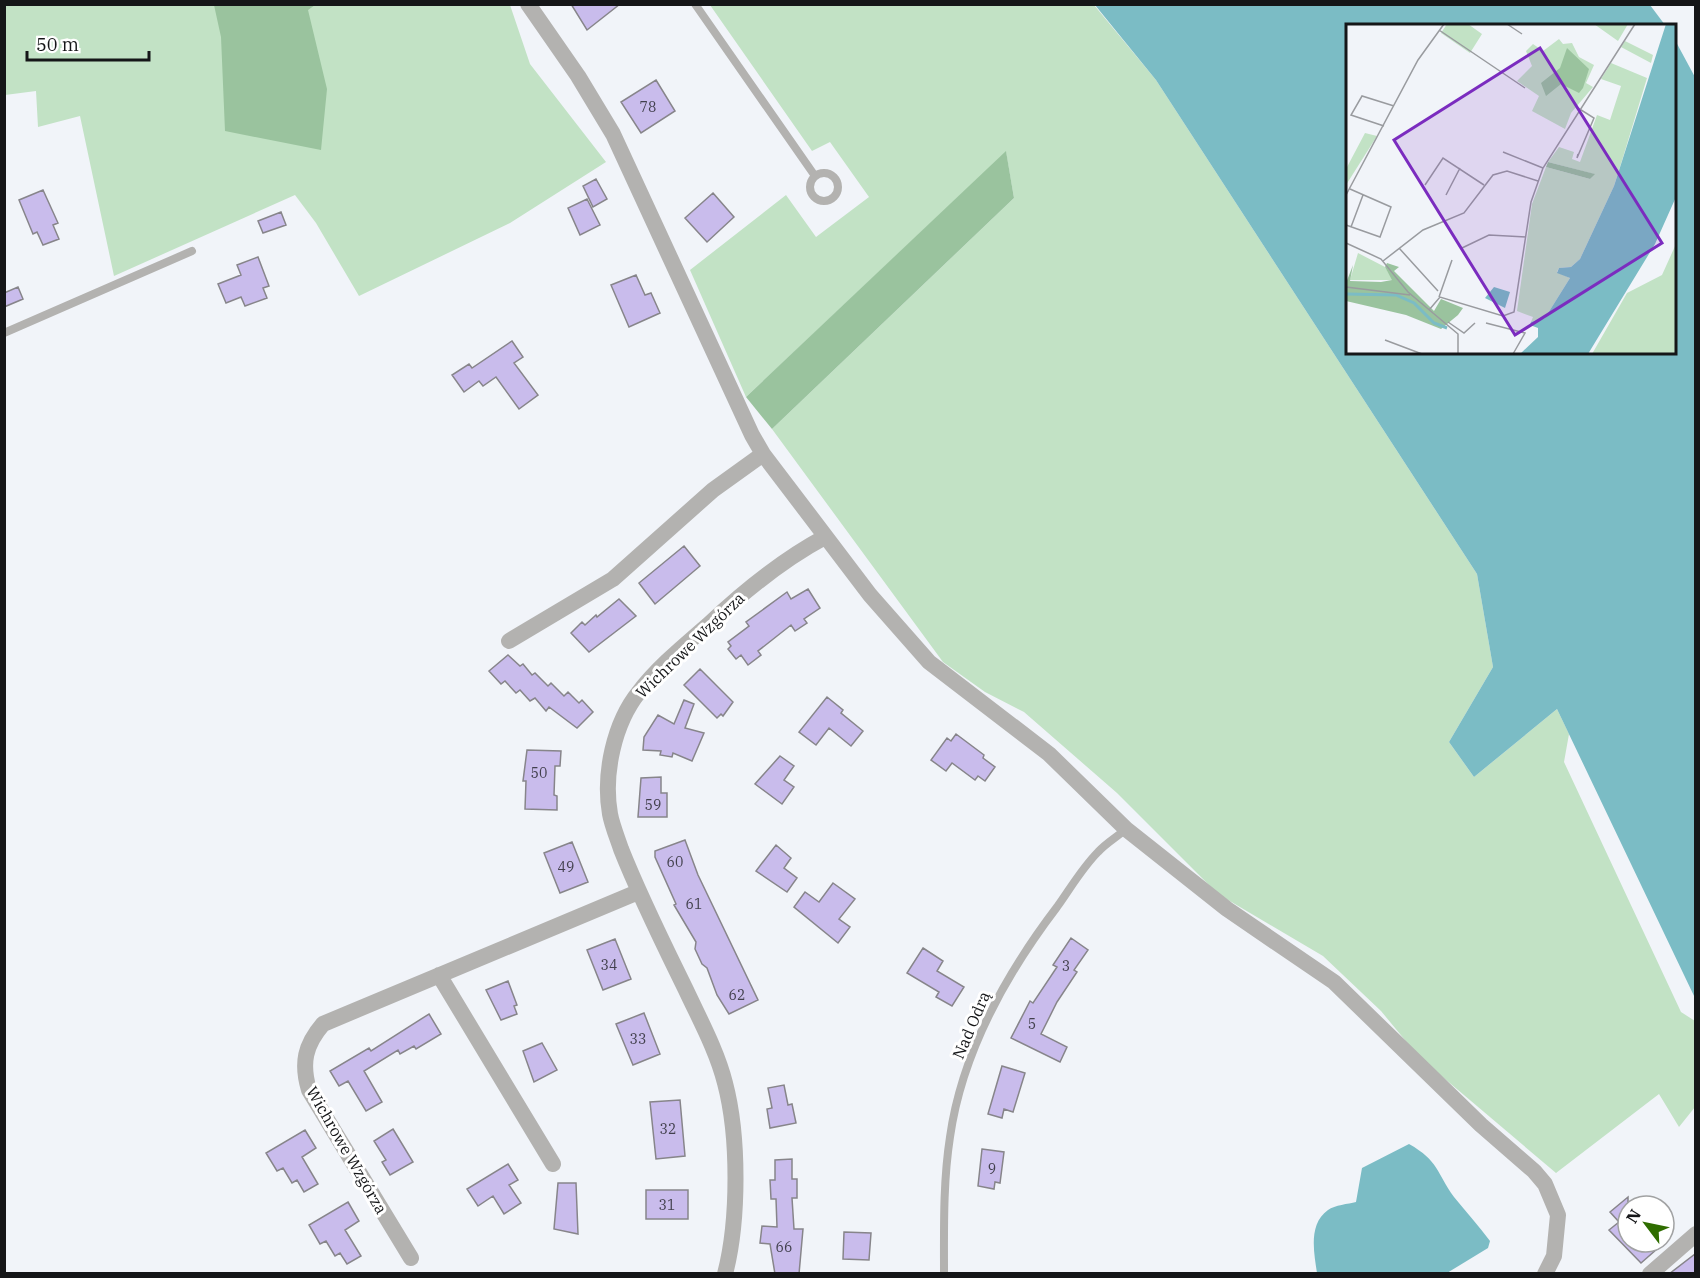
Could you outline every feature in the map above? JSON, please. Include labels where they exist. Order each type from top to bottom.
[{"type":"street","points":[[528,4],[578,76],[613,134],[675,264],[735,403],[763,454],[898,630],[929,662],[1049,754],[1126,829],[1227,909],[1334,982],[1481,1125],[1534,1171],[1545,1184],[1558,1215],[1554,1256],[1545,1274]]},
{"type":"street","points":[[508,641],[613,579],[713,490],[763,454]]},
{"type":"street","name":"Wichrowe Wzgórza","points":[[725,1274],[733,1212],[734,1169],[732,1125],[725,1083],[703,1026],[638,892],[610,816],[607,792],[615,744],[629,705],[652,677],[741,595],[825,537]]},
{"type":"street","name":"Wichrowe Wzgórza","points":[[411,1258],[309,1090],[304,1074],[305,1057],[310,1040],[323,1024],[638,892]]},
{"type":"street","points":[[439,975],[553,1164]]},
{"type":"street","points":[[1650,1274],[1695,1234]]},
{"type":"lane","points":[[696,4],[815,176]]},
{"type":"lane","points":[[4,333],[192,251]]},
{"type":"lane","name":"Nad Odrą","points":[[944,1274],[945,1191],[950,1136],[957,1100],[988,1016],[1022,954],[1098,852],[1126,829]]},
{"type":"green space","points":[[4,5],[510,5],[530,64],[606,162],[510,223],[359,296],[316,223],[295,195],[114,276],[80,116],[38,127],[36,91],[5,95]]},
{"type":"green space","points":[[214,5],[315,5],[308,10],[327,89],[321,150],[225,131],[221,37]]},
{"type":"green space","points":[[710,5],[1094,5],[1156,80],[1477,574],[1493,667],[1449,742],[1474,777],[1557,709],[1569,734],[1564,762],[1681,1012],[1695,1021],[1695,1107],[1679,1127],[1659,1094],[1556,1173],[1419,1057],[1381,1011],[1323,956],[1218,894],[1117,793],[1024,712],[985,692],[943,662],[772,429],[1014,198],[1006,152],[746,397],[690,270],[786,195],[816,237],[869,197],[830,142],[812,151]]},
{"type":"green space","points":[[1006,151],[1014,198],[772,429],[746,397]]},
{"type":"water","points":[[1095,5],[1650,5],[1664,24],[1346,24],[1346,354],[1676,354],[1676,42],[1696,79],[1695,998],[1557,709],[1474,777],[1449,742],[1493,667],[1477,574],[1156,80]]},
{"type":"water","points":[[1409,1144],[1432,1162],[1454,1197],[1490,1241],[1488,1248],[1447,1273],[1317,1273],[1314,1239],[1317,1223],[1328,1210],[1356,1202],[1362,1168]]},
{"type":"building","points":[[571,4],[620,4],[587,30]]},
{"type":"building","points":[[656,80],[675,111],[641,133],[621,102]]},
{"type":"building","points":[[596,179],[607,199],[593,207],[583,186]]},
{"type":"building","points":[[43,190],[58,223],[53,225],[59,239],[43,245],[37,232],[33,234],[19,200]]},
{"type":"building","points":[[713,193],[734,217],[707,242],[685,218]]},
{"type":"building","points":[[587,199],[600,225],[580,235],[568,208]]},
{"type":"building","points":[[281,212],[286,225],[263,233],[258,221]]},
{"type":"building","points":[[258,257],[269,286],[263,288],[267,298],[245,306],[241,297],[226,303],[218,284],[241,275],[237,265]]},
{"type":"building","points":[[636,275],[645,295],[651,293],[660,313],[629,327],[611,285]]},
{"type":"building","points":[[18,287],[23,299],[4,307],[4,293]]},
{"type":"building","points":[[512,341],[523,357],[514,363],[538,395],[519,409],[496,377],[483,386],[479,381],[464,392],[452,375],[469,364],[472,368]]},
{"type":"building","points":[[684,546],[700,566],[655,604],[639,583]]},
{"type":"building","points":[[808,589],[820,608],[804,619],[807,623],[795,631],[791,625],[758,651],[761,655],[748,665],[741,655],[736,659],[728,649],[731,646],[728,642],[749,626],[746,622],[787,592],[791,599]]},
{"type":"building","points":[[619,599],[636,616],[589,652],[571,633],[582,622],[585,625]]},
{"type":"building","points":[[508,655],[520,666],[523,664],[532,675],[535,673],[548,686],[551,683],[564,696],[568,692],[579,703],[582,700],[593,712],[577,728],[549,707],[546,711],[535,698],[530,701],[520,690],[516,693],[505,681],[501,684],[489,671]]},
{"type":"building","points":[[700,669],[733,702],[723,716],[721,714],[717,718],[684,685]]},
{"type":"building","points":[[827,697],[843,710],[841,713],[863,731],[851,746],[829,728],[816,745],[799,732]]},
{"type":"building","points":[[684,700],[694,704],[685,728],[704,733],[692,761],[673,753],[672,757],[660,755],[661,751],[643,750],[644,737],[658,715],[674,724]]},
{"type":"building","points":[[956,734],[984,755],[983,758],[995,767],[985,781],[978,776],[975,780],[952,763],[946,771],[931,760],[947,738],[951,741]]},
{"type":"building","points":[[527,750],[561,751],[560,766],[555,766],[554,795],[557,796],[557,810],[525,809],[526,781],[523,781]]},
{"type":"building","points":[[780,756],[794,766],[784,780],[794,787],[782,804],[755,784]]},
{"type":"building","points":[[661,777],[661,793],[667,793],[667,817],[638,817],[641,778]]},
{"type":"building","points":[[685,840],[698,875],[758,1000],[729,1014],[717,995],[707,968],[702,964],[695,949],[696,942],[674,905],[676,904],[655,857],[655,851]]},
{"type":"building","points":[[572,842],[588,882],[560,893],[544,853]]},
{"type":"building","points":[[776,845],[791,858],[784,868],[797,878],[787,892],[756,871]]},
{"type":"building","points":[[833,883],[855,899],[839,919],[850,927],[838,943],[794,907],[805,892],[819,902]]},
{"type":"building","points":[[1071,938],[1088,950],[1074,970],[1077,972],[1057,1002],[1041,1034],[1067,1047],[1060,1062],[1011,1038],[1030,1001],[1033,1003],[1057,967],[1053,965]]},
{"type":"building","points":[[615,939],[631,979],[603,990],[587,950]]},
{"type":"building","points":[[923,948],[943,961],[937,971],[964,987],[952,1006],[936,997],[939,992],[907,973]]},
{"type":"building","points":[[508,981],[517,1005],[514,1006],[517,1014],[501,1020],[486,990]]},
{"type":"building","points":[[644,1013],[660,1054],[633,1065],[616,1024]]},
{"type":"building","points":[[429,1014],[441,1034],[416,1049],[414,1046],[400,1054],[398,1050],[364,1071],[382,1102],[366,1111],[348,1081],[339,1086],[330,1071],[369,1048],[371,1051]]},
{"type":"building","points":[[542,1043],[557,1070],[534,1082],[523,1051]]},
{"type":"building","points":[[1002,1066],[1025,1073],[1013,1112],[1004,1109],[1002,1118],[988,1114]]},
{"type":"building","points":[[784,1085],[788,1105],[792,1104],[796,1123],[770,1128],[767,1109],[772,1108],[768,1088]]},
{"type":"building","points":[[680,1100],[685,1156],[656,1159],[650,1102]]},
{"type":"building","points":[[393,1129],[413,1162],[390,1175],[382,1162],[386,1160],[374,1141]]},
{"type":"building","points":[[305,1130],[316,1148],[302,1157],[318,1184],[304,1192],[297,1180],[292,1183],[283,1168],[277,1171],[266,1153]]},
{"type":"building","points":[[982,1149],[1004,1152],[1000,1183],[995,1182],[994,1189],[978,1186]]},
{"type":"building","points":[[792,1159],[792,1179],[797,1179],[797,1198],[792,1198],[794,1229],[803,1229],[799,1274],[775,1274],[770,1244],[760,1243],[762,1226],[777,1227],[776,1199],[771,1199],[770,1180],[775,1180],[775,1160]]},
{"type":"building","points":[[508,1164],[518,1180],[509,1185],[521,1203],[504,1214],[493,1196],[478,1206],[467,1189]]},
{"type":"building","points":[[558,1183],[576,1183],[578,1234],[554,1229]]},
{"type":"building","points":[[646,1190],[688,1190],[688,1219],[646,1219]]},
{"type":"building","points":[[348,1202],[359,1221],[345,1230],[361,1256],[347,1264],[340,1253],[335,1256],[326,1241],[320,1244],[309,1225]]},
{"type":"building","points":[[1616,1207],[1616,1219],[1610,1212]]},
{"type":"building","points":[[1616,1224],[1616,1237],[1609,1230]]},
{"type":"building","points":[[844,1232],[871,1233],[869,1260],[843,1259]]},
{"type":"building","points":[[1632,1254],[1651,1254],[1641,1263]]},
{"type":"building","points":[[1695,1254],[1695,1274],[1669,1274]]}]
